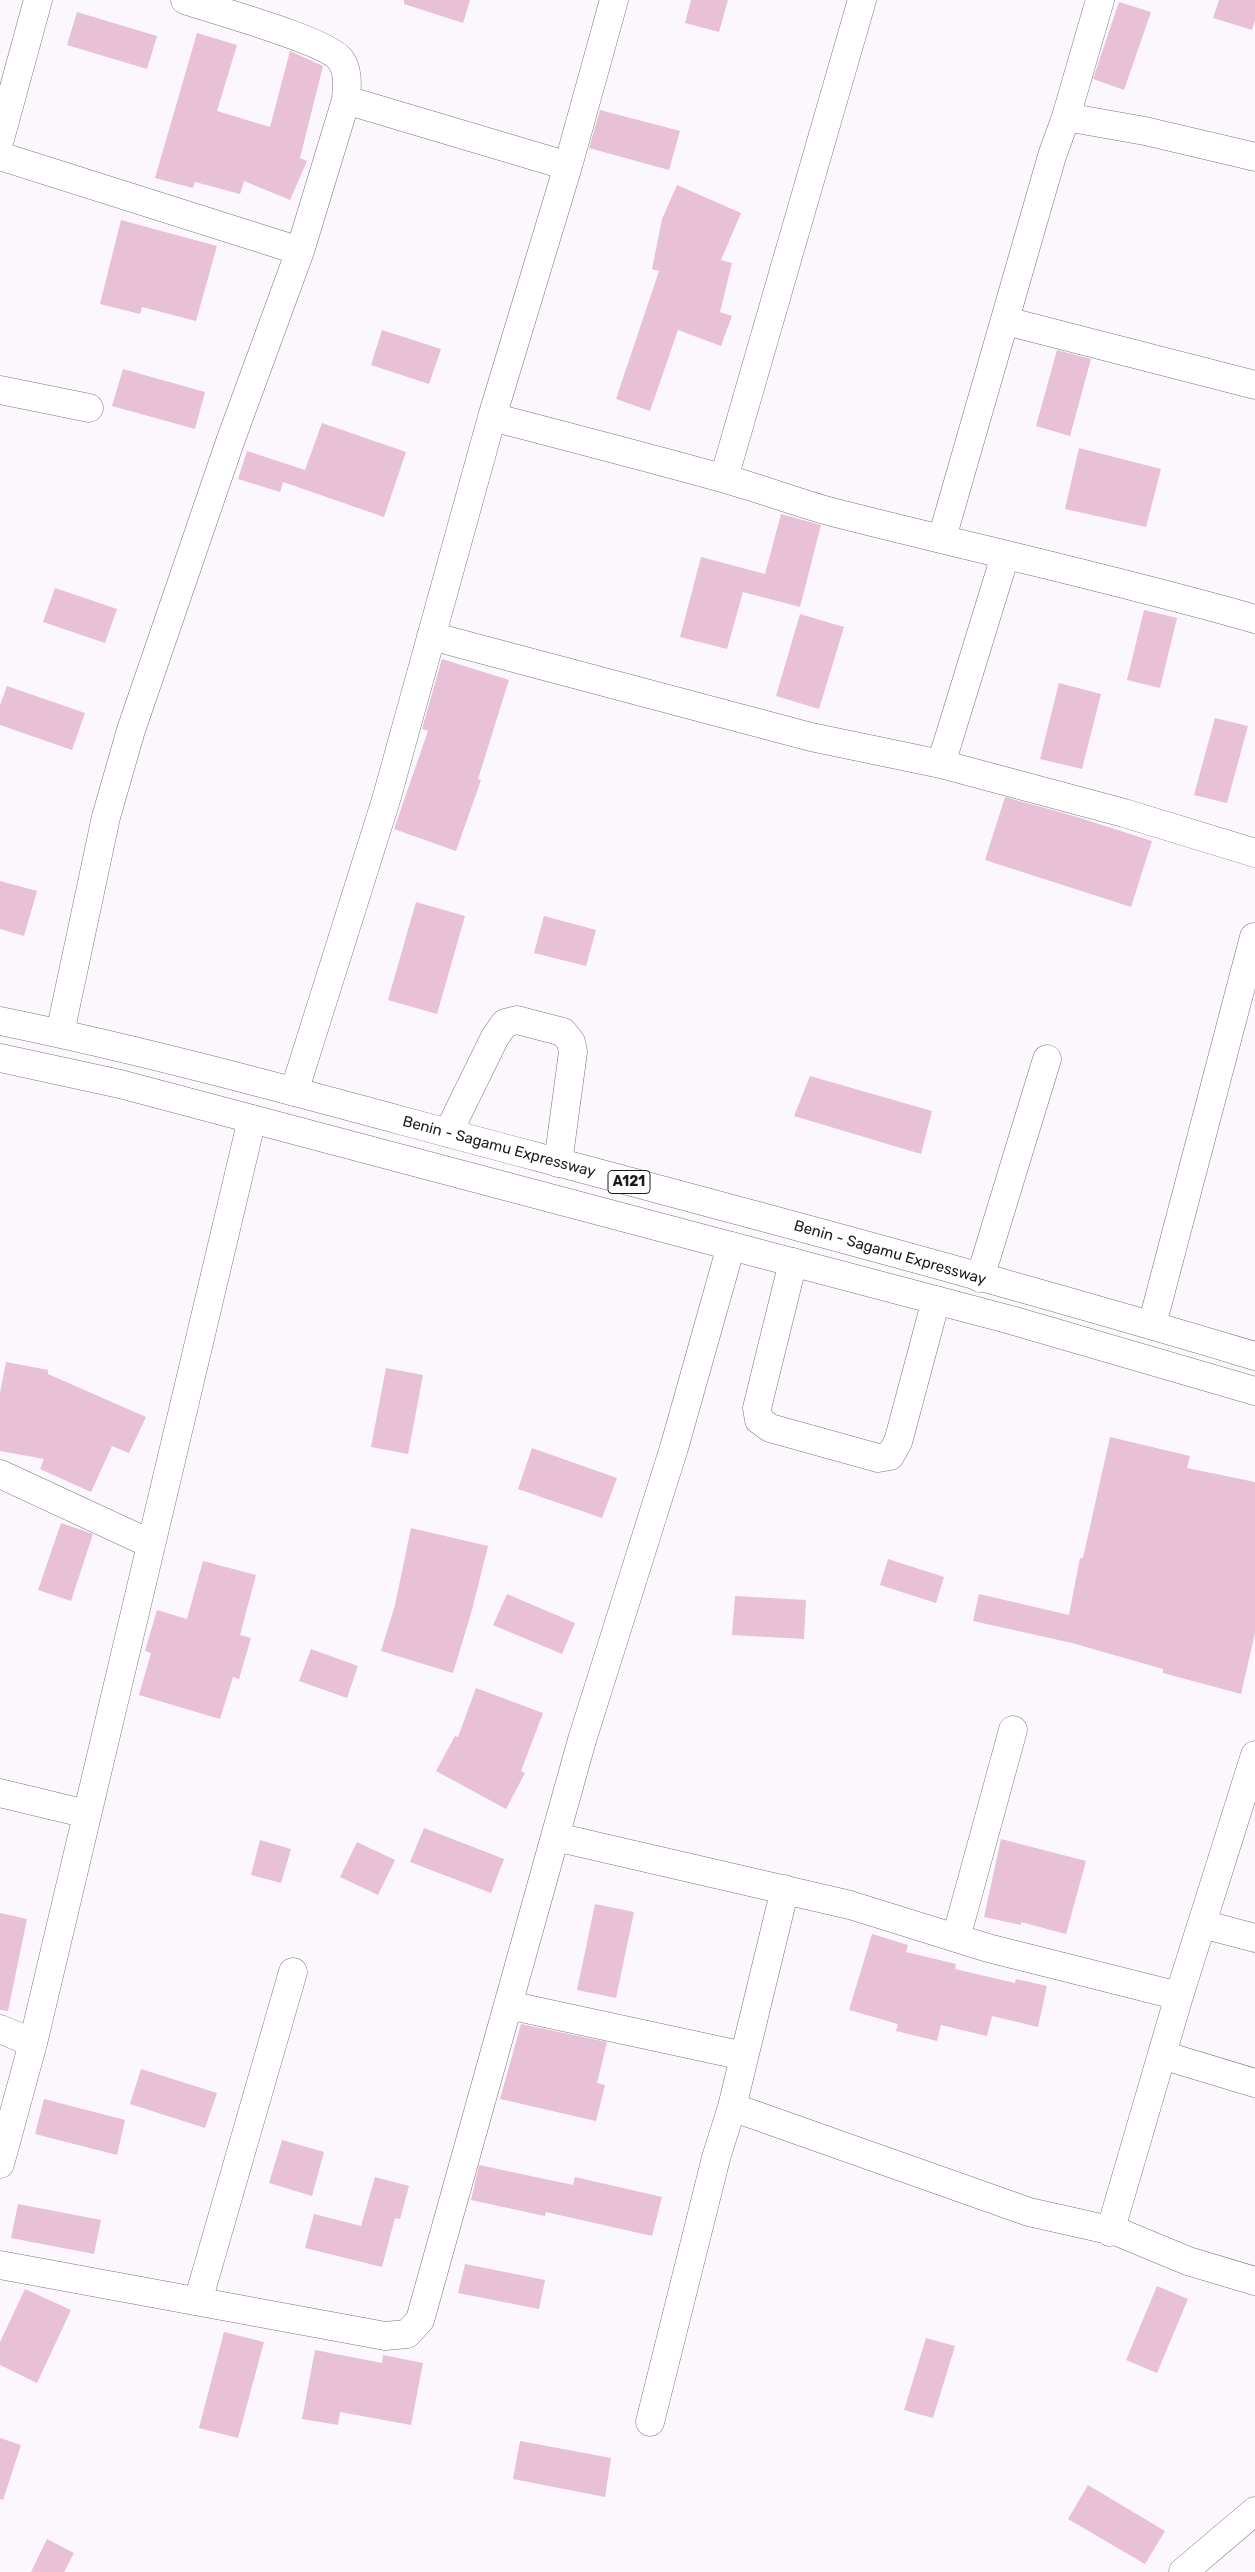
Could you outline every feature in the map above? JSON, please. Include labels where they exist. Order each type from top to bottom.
[{"type":"main road","points":[[0,139],[38,0]]},
{"type":"main road","points":[[60,1033],[106,817],[131,730],[231,439],[300,251],[346,100],[348,78],[340,59],[319,44],[185,0]]},
{"type":"main road","points":[[294,1092],[386,800],[492,417],[568,166],[614,0]]},
{"type":"main road","points":[[724,478],[862,0]]},
{"type":"main road","points":[[942,538],[1052,156],[1066,117],[1100,0]]},
{"type":"main road","points":[[346,100],[568,166]]},
{"type":"main road","points":[[1066,117],[1145,131],[1255,157]]},
{"type":"main road","points":[[0,156],[300,251]]},
{"type":"main road","points":[[1006,321],[1255,385]]},
{"type":"main road","points":[[0,390],[88,408]]},
{"type":"main road","points":[[492,417],[724,478],[830,512],[942,538],[1005,556],[1255,618]]},
{"type":"main road","points":[[941,764],[1005,556]]},
{"type":"main road","points":[[431,636],[811,737],[941,764],[1124,813],[1255,853]]},
{"type":"main road","points":[[1152,1325],[1254,937]]},
{"type":"main road","points":[[448,1133],[495,1037],[505,1023],[517,1020],[563,1032],[571,1042],[573,1052],[558,1163]]},
{"type":"main road","name":"Benin - Sagamu Expressway","points":[[0,1021],[127,1048],[448,1133],[1152,1325],[1255,1356]]},
{"type":"main road","name":"A121","points":[[0,1058],[120,1084],[793,1262],[936,1300],[1255,1391]]},
{"type":"main road","points":[[980,1278],[1047,1059]]},
{"type":"main road","points":[[0,2164],[33,2043],[252,1119]]},
{"type":"main road","points":[[0,2265],[385,2336],[407,2334],[420,2320],[582,1740],[674,1448],[731,1246]]},
{"type":"main road","points":[[793,1262],[757,1408],[759,1420],[770,1428],[878,1458],[890,1456],[898,1442],[936,1300]]},
{"type":"main road","points":[[0,1474],[151,1544]]},
{"type":"main road","points":[[956,1938],[1013,1730]]},
{"type":"main road","points":[[1110,2232],[1179,1996],[1255,1755]]},
{"type":"main road","points":[[0,1792],[87,1814]]},
{"type":"main road","points":[[556,1837],[850,1905],[956,1938],[1179,1996]]},
{"type":"main road","points":[[650,2422],[716,2158],[732,2107],[785,1889]]},
{"type":"main road","points":[[1202,1924],[1255,1938]]},
{"type":"main road","points":[[198,2301],[293,1972]]},
{"type":"main road","points":[[508,2005],[744,2056]]},
{"type":"main road","points":[[0,2029],[33,2043]]},
{"type":"main road","points":[[1162,2055],[1255,2083]]},
{"type":"main road","points":[[732,2107],[1030,2212],[1129,2235],[1188,2261],[1255,2281]]},
{"type":"main road","points":[[1184,2572],[1255,2511]]},
{"type":"building","points":[[404,0],[470,0],[463,23],[404,4]]},
{"type":"building","points":[[691,0],[728,0],[719,32],[685,23]]},
{"type":"building","points":[[1219,0],[1255,0],[1255,20],[1252,30],[1213,18]]},
{"type":"building","points":[[1119,2],[1151,12],[1124,90],[1093,79]]},
{"type":"building","points":[[77,12],[157,36],[147,69],[67,45]]},
{"type":"building","points":[[197,33],[237,45],[217,111],[270,127],[290,51],[323,66],[300,158],[307,161],[290,200],[244,181],[240,194],[195,182],[193,188],[155,178]]},
{"type":"building","points":[[600,110],[680,131],[669,170],[589,148]]},
{"type":"building","points":[[677,185],[741,213],[721,260],[732,263],[720,312],[732,316],[721,346],[678,330],[650,411],[616,399],[659,271],[652,269],[662,219]]},
{"type":"building","points":[[121,220],[217,246],[196,321],[142,307],[140,314],[100,304]]},
{"type":"building","points":[[382,330],[441,349],[429,384],[371,365]]},
{"type":"building","points":[[1057,350],[1091,359],[1070,436],[1036,426]]},
{"type":"building","points":[[123,369],[205,392],[195,429],[112,406]]},
{"type":"building","points":[[322,423],[406,452],[384,517],[283,482],[280,492],[238,479],[247,451],[305,470]]},
{"type":"building","points":[[1079,448],[1161,469],[1146,527],[1065,509]]},
{"type":"building","points":[[781,514],[821,525],[800,607],[743,592],[727,649],[680,637],[701,557],[765,574]]},
{"type":"building","points":[[55,588],[117,609],[105,643],[43,622]]},
{"type":"building","points":[[1144,610],[1177,618],[1160,688],[1127,680]]},
{"type":"building","points":[[800,614],[844,627],[819,709],[776,696]]},
{"type":"building","points":[[442,659],[509,680],[478,779],[481,780],[456,851],[394,829],[428,731],[422,729]]},
{"type":"building","points":[[1059,683],[1101,694],[1082,769],[1040,759]]},
{"type":"building","points":[[7,686],[85,713],[72,750],[0,725],[0,705]]},
{"type":"building","points":[[1215,718],[1248,726],[1227,803],[1194,795]]},
{"type":"building","points":[[1005,797],[1074,816],[1152,841],[1131,907],[985,860]]},
{"type":"building","points":[[0,881],[37,891],[24,936],[0,929]]},
{"type":"building","points":[[416,902],[465,916],[437,1014],[388,1000]]},
{"type":"building","points":[[544,916],[596,930],[586,966],[534,953]]},
{"type":"building","points":[[810,1076],[932,1111],[921,1154],[794,1116]]},
{"type":"building","points":[[6,1362],[48,1370],[48,1374],[146,1417],[129,1453],[112,1446],[91,1492],[40,1469],[44,1459],[0,1451],[0,1393]]},
{"type":"building","points":[[386,1368],[423,1375],[408,1454],[371,1447]]},
{"type":"building","points":[[1110,1437],[1190,1456],[1187,1468],[1255,1482],[1255,1633],[1241,1694],[1163,1673],[1163,1669],[1072,1643],[973,1621],[979,1594],[1069,1615],[1080,1558],[1083,1558]]},
{"type":"building","points":[[532,1448],[617,1478],[602,1518],[518,1489]]},
{"type":"building","points":[[61,1523],[93,1534],[71,1601],[38,1590]]},
{"type":"building","points":[[411,1528],[488,1546],[472,1610],[453,1673],[381,1651],[395,1605]]},
{"type":"building","points":[[888,1559],[944,1577],[936,1603],[880,1585]]},
{"type":"building","points":[[203,1561],[256,1575],[240,1635],[251,1638],[239,1679],[233,1677],[220,1719],[139,1695],[151,1653],[145,1651],[157,1610],[187,1619]]},
{"type":"building","points":[[507,1594],[575,1623],[562,1654],[493,1625]]},
{"type":"building","points":[[735,1596],[806,1600],[804,1639],[732,1635]]},
{"type":"building","points":[[311,1649],[358,1666],[347,1698],[299,1681]]},
{"type":"building","points":[[476,1688],[543,1713],[521,1771],[525,1773],[506,1809],[436,1771],[455,1736],[458,1737]]},
{"type":"building","points":[[424,1828],[504,1859],[491,1893],[410,1862]]},
{"type":"building","points":[[1001,1839],[1086,1861],[1066,1934],[1021,1922],[1021,1925],[984,1917]]},
{"type":"building","points":[[260,1840],[291,1849],[281,1883],[251,1875]]},
{"type":"building","points":[[357,1842],[395,1860],[378,1895],[340,1877]]},
{"type":"building","points":[[595,1904],[634,1912],[616,1998],[577,1990]]},
{"type":"building","points":[[0,1913],[27,1919],[8,2011],[0,2010]]},
{"type":"building","points":[[872,1934],[908,1945],[906,1952],[956,1964],[955,1969],[1015,1983],[1016,1979],[1047,1986],[1038,2027],[992,2016],[987,2036],[941,2025],[937,2041],[896,2031],[898,2024],[849,2010]]},
{"type":"building","points":[[521,2024],[607,2042],[597,2083],[605,2085],[596,2121],[500,2099]]},
{"type":"building","points":[[141,2069],[217,2093],[205,2128],[130,2104]]},
{"type":"building","points":[[44,2099],[125,2120],[117,2155],[35,2134]]},
{"type":"building","points":[[282,2140],[324,2152],[312,2196],[269,2183]]},
{"type":"building","points":[[479,2165],[573,2185],[575,2177],[662,2197],[652,2236],[546,2212],[545,2216],[471,2200]]},
{"type":"building","points":[[375,2177],[409,2186],[400,2219],[395,2218],[382,2267],[305,2248],[314,2214],[361,2226]]},
{"type":"building","points":[[18,2204],[101,2220],[94,2254],[11,2238]]},
{"type":"building","points":[[465,2264],[545,2280],[539,2309],[458,2293]]},
{"type":"building","points":[[1157,2286],[1188,2299],[1157,2373],[1126,2360]]},
{"type":"building","points":[[25,2289],[71,2310],[37,2383],[0,2365],[0,2342]]},
{"type":"building","points":[[224,2332],[264,2342],[238,2438],[199,2428]]},
{"type":"building","points":[[926,2338],[955,2346],[933,2418],[904,2410]]},
{"type":"building","points":[[315,2350],[382,2363],[383,2355],[423,2363],[411,2425],[340,2412],[338,2425],[302,2419]]},
{"type":"building","points":[[0,2438],[21,2445],[3,2500],[0,2499]]},
{"type":"building","points":[[520,2441],[611,2458],[605,2497],[513,2479]]},
{"type":"building","points":[[1088,2485],[1165,2531],[1145,2564],[1068,2519]]},
{"type":"building","points":[[47,2539],[74,2553],[64,2572],[31,2572]]}]
